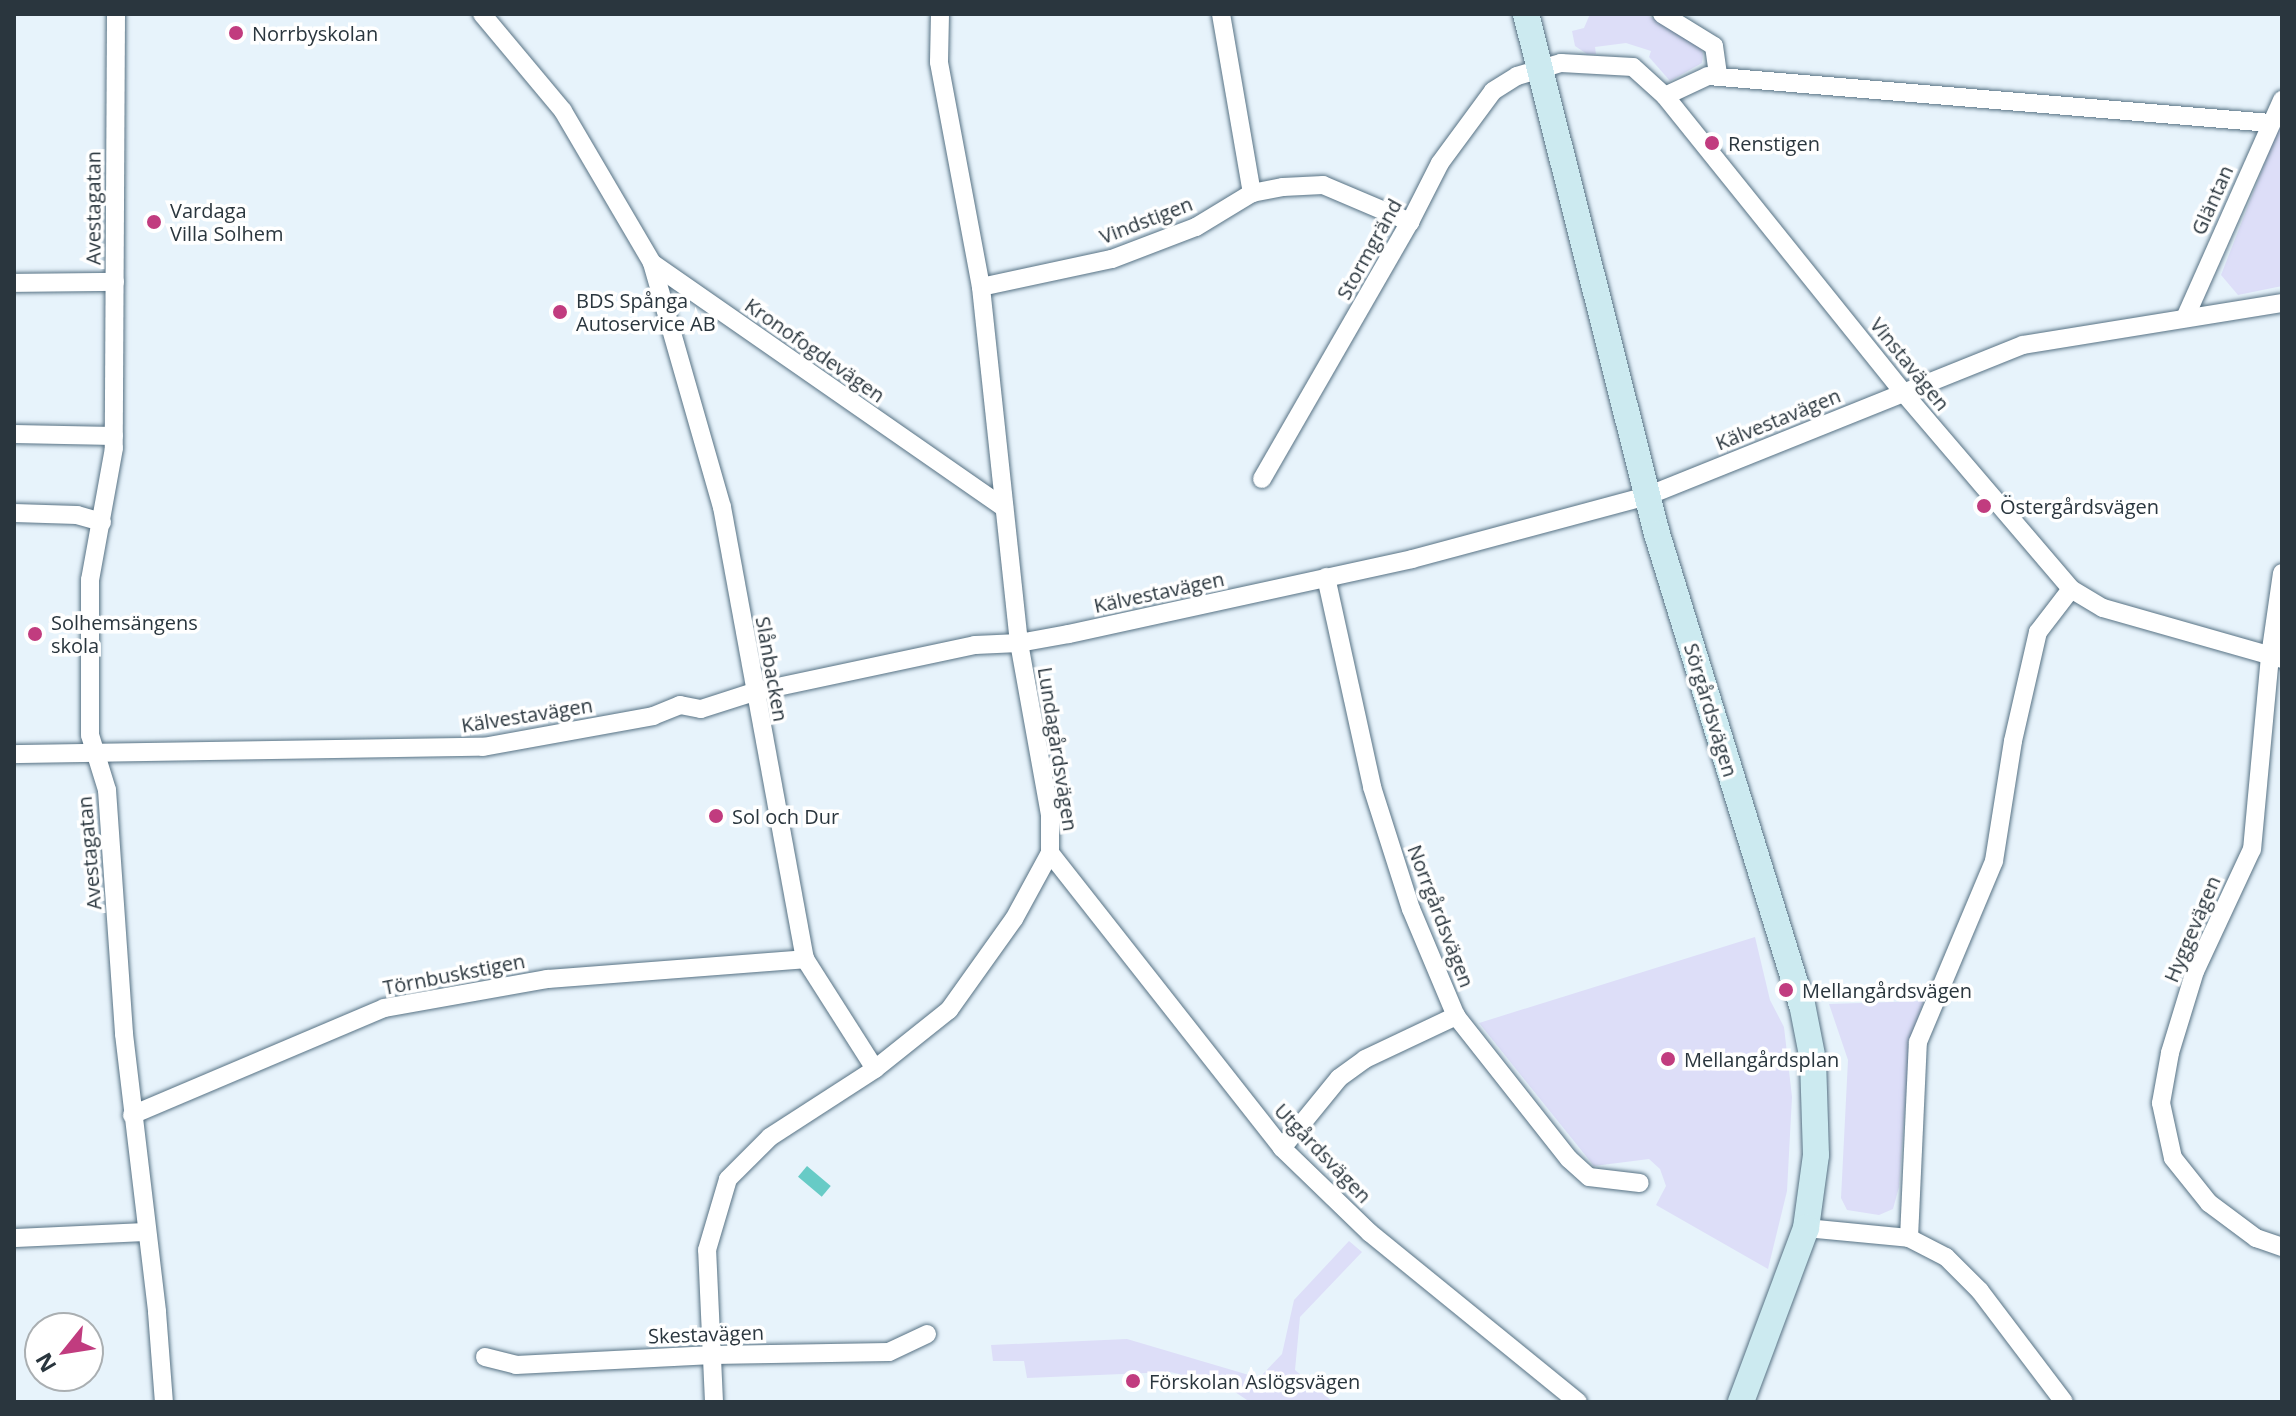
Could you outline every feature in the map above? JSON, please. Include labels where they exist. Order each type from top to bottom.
[{"type":"street","name":"Avestagatan","points":[[116,14],[114,436],[90,580],[90,735],[93,753],[107,790],[132,1115],[164,1402]]},
{"type":"street","name":"Kronofogdevägen","points":[[482,14],[563,111],[652,263],[1004,508]]},
{"type":"street","name":"Lundagårdsvägen","points":[[714,1402],[707,1250],[728,1179],[770,1137],[875,1069],[949,1010],[1014,919],[1050,853],[1050,815],[1019,643],[981,287],[939,62],[940,14]]},
{"type":"street","points":[[1221,14],[1252,193]]},
{"type":"street","name":"Sörgårdsvägen","points":[[1526,14],[1647,496],[1802,1004],[1813,1060],[1817,1115],[1806,1228],[1741,1402]]},
{"type":"street","points":[[1662,14],[1714,46],[1718,76]]},
{"type":"street","name":"Vinstavägen","points":[[1540,67],[1561,63],[1633,67],[1665,96],[1902,391],[2071,589],[2103,608],[2276,657]]},
{"type":"street","name":"Stormgränd","points":[[1262,479],[1410,222],[1440,163],[1493,91],[1517,76],[1540,67]]},
{"type":"street","points":[[1665,96],[1708,76],[1718,76],[2270,123]]},
{"type":"street","name":"Gläntan","points":[[2185,318],[2282,100]]},
{"type":"street","name":"Vindstigen","points":[[981,287],[1112,259],[1196,227],[1252,193],[1323,185],[1410,222]]},
{"type":"street","name":"Slånbacken","points":[[652,263],[722,507],[805,959],[875,1069]]},
{"type":"street","points":[[14,283],[115,282]]},
{"type":"street","name":"Kälvestavägen","points":[[14,754],[483,747],[653,716],[680,705],[701,709],[754,692],[975,645],[1019,643],[1412,559],[1647,496],[1902,391],[2023,345],[2282,303]]},
{"type":"street","points":[[14,434],[114,436]]},
{"type":"street","points":[[14,513],[77,515],[102,522]]},
{"type":"street","name":"Hyggevägen","points":[[2282,573],[2276,657],[2252,849],[2195,971],[2170,1053],[2161,1103],[2173,1158],[2209,1203],[2256,1238],[2282,1247]]},
{"type":"street","name":"Norrgårdsvägen","points":[[1326,577],[1372,787],[1411,909],[1456,1016],[1569,1159],[1589,1177],[1640,1183]]},
{"type":"street","points":[[1909,1238],[1918,1042],[1994,861],[2013,741],[2038,632],[2071,589]]},
{"type":"street","name":"Utgårdsvägen","points":[[1050,853],[1282,1148],[1370,1233],[1578,1402]]},
{"type":"street","name":"Törnbuskstigen","points":[[132,1115],[384,1008],[547,979],[805,959]]},
{"type":"street","points":[[1282,1148],[1339,1078],[1365,1059],[1456,1016]]},
{"type":"street","points":[[1806,1228],[1909,1238],[1946,1257],[1980,1291],[2064,1402]]},
{"type":"street","points":[[14,1238],[147,1232]]},
{"type":"street","name":"Skestavägen","points":[[485,1357],[516,1365],[713,1355],[889,1352],[927,1334]]},
{"type":"shaded area","points":[[1590,14],[1645,14],[1698,43],[1703,54],[1702,63],[1670,81],[1649,57],[1651,51],[1626,43],[1595,47],[1596,54],[1587,54],[1575,46],[1572,31],[1584,28]]},
{"type":"shaded area","points":[[2282,119],[2282,286],[2238,295],[2221,275]]},
{"type":"shaded area","points":[[1755,937],[1770,1000],[1784,1027],[1792,1097],[1787,1191],[1768,1269],[1656,1205],[1666,1186],[1660,1169],[1649,1159],[1594,1166],[1479,1023]]},
{"type":"shaded area","points":[[1924,1001],[1910,1039],[1899,1187],[1893,1209],[1879,1215],[1847,1210],[1841,1198],[1848,1060],[1829,1004]]},
{"type":"shaded area","points":[[807,1166],[831,1186],[822,1197],[798,1177]]},
{"type":"shaded area","points":[[1349,1241],[1362,1252],[1300,1317],[1295,1370],[1333,1402],[1250,1402],[1223,1384],[1170,1372],[1027,1378],[1024,1361],[993,1361],[991,1345],[1127,1339],[1259,1378],[1282,1354],[1294,1300]]},
{"type":"place","name":"Norrbyskolan","points":[[236,33]]},
{"type":"place","name":"Renstigen","points":[[1712,143]]},
{"type":"place","name":"Vardaga Villa Solhem","points":[[154,222]]},
{"type":"place","name":"BDS Spånga Autoservice AB","points":[[560,312]]},
{"type":"place","name":"Östergårdsvägen","points":[[1984,506]]},
{"type":"place","name":"Solhemsängens skola","points":[[35,634]]},
{"type":"place","name":"Sol och Dur","points":[[716,816]]},
{"type":"place","name":"Mellangårdsvägen","points":[[1786,990]]},
{"type":"place","name":"Mellangårdsplan","points":[[1668,1059]]},
{"type":"place","name":"Förskolan Aslögsvägen","points":[[1133,1381]]}]
